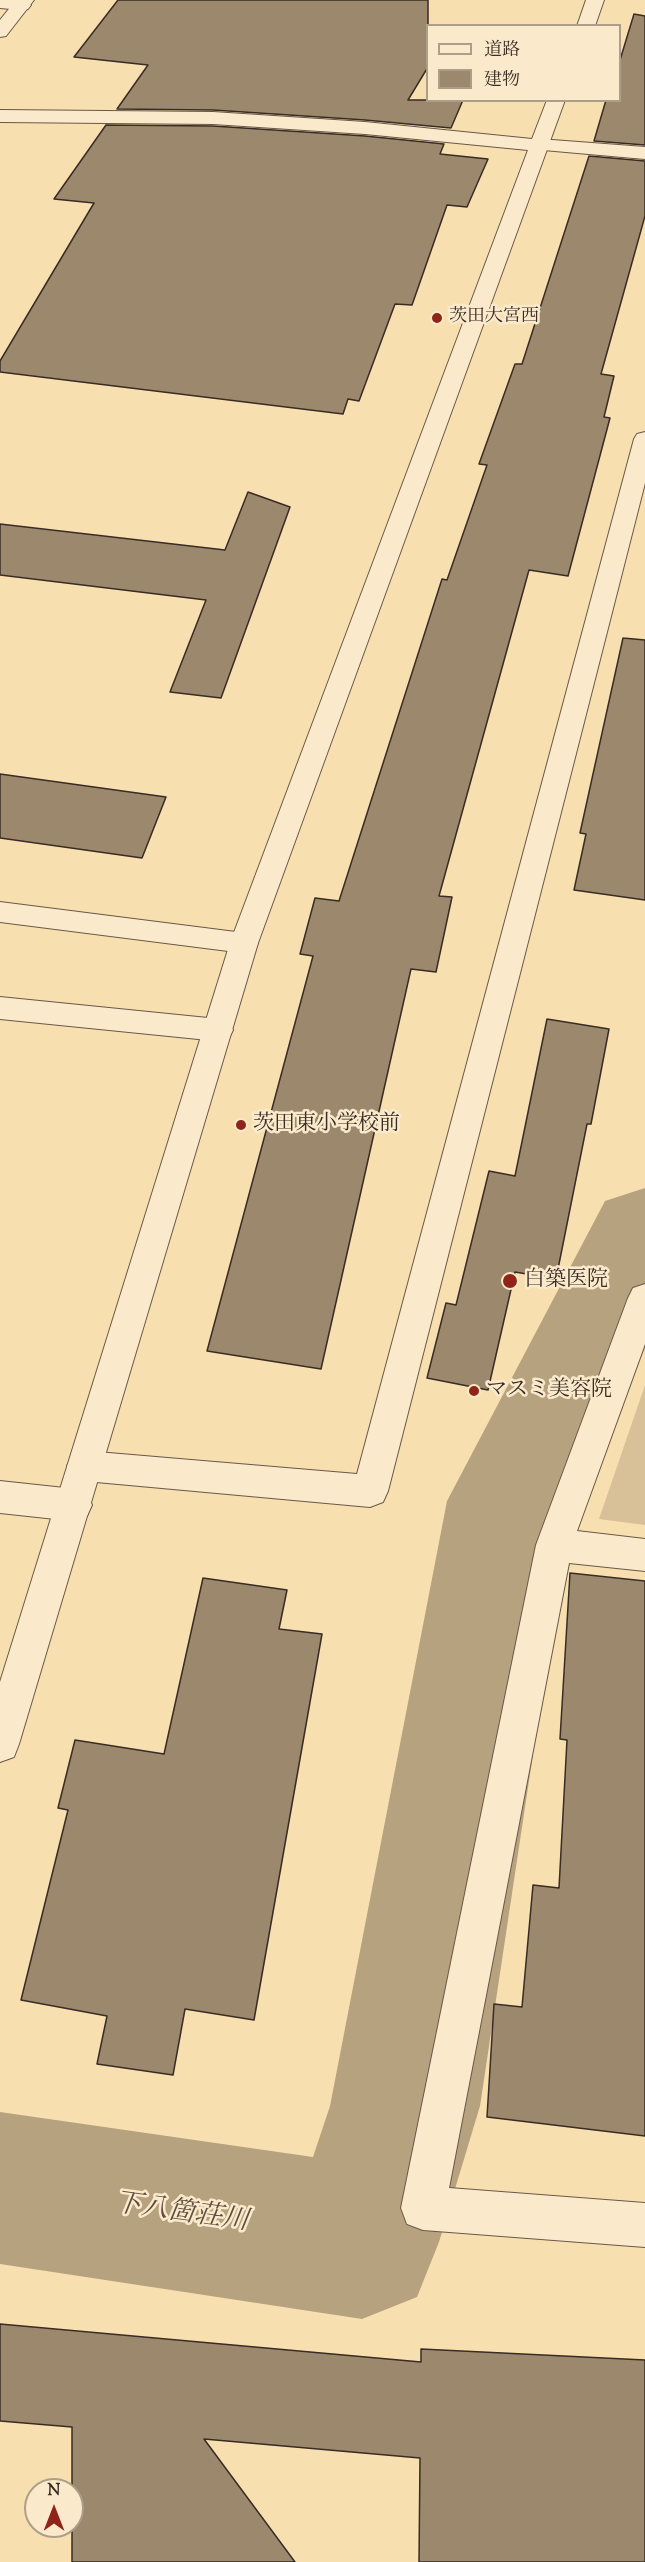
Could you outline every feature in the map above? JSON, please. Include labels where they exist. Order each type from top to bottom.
[{"type":"street","points":[[587,24],[596,0]]},
{"type":"street","points":[[0,3],[23,3]]},
{"type":"street","points":[[0,32],[23,3]]},
{"type":"street","points":[[0,1744],[244,943],[555,102]]},
{"type":"street","points":[[0,116],[213,118],[365,128],[645,153]]},
{"type":"street","points":[[85,1466],[370,1491],[645,439]]},
{"type":"street","points":[[4,921],[244,943]]},
{"type":"street","points":[[0,1008],[218,1030]]},
{"type":"street","points":[[645,1298],[554,1545],[423,2208],[645,2225]]},
{"type":"street","points":[[0,1497],[74,1505]]},
{"type":"street","points":[[554,1545],[645,1555]]},
{"type":"shaded area","points":[[645,1385],[645,1525],[599,1519]]},
{"type":"building","points":[[118,0],[428,0],[426,70],[408,100],[462,102],[451,128],[213,110],[117,109],[148,65],[74,57]]},
{"type":"building","points":[[634,14],[645,16],[645,145],[594,141],[605,102],[621,102],[621,57]]},
{"type":"building","points":[[106,125],[213,126],[365,136],[444,144],[440,154],[488,159],[467,207],[447,205],[412,305],[395,304],[359,401],[348,399],[343,414],[0,372],[0,361],[94,203],[54,199]]},
{"type":"building","points":[[589,156],[645,161],[645,216],[601,374],[614,376],[604,417],[610,418],[568,576],[529,570],[439,896],[452,897],[436,972],[411,969],[321,1369],[207,1351],[313,956],[300,954],[315,898],[339,901],[442,579],[447,580],[487,465],[479,464],[515,364],[522,364]]},
{"type":"building","points":[[248,492],[290,507],[221,698],[170,692],[206,600],[0,575],[0,524],[225,550]]},
{"type":"building","points":[[623,638],[645,640],[645,900],[574,890],[586,834],[580,833]]},
{"type":"building","points":[[0,774],[166,797],[142,858],[0,838]]},
{"type":"building","points":[[547,1019],[609,1029],[591,1124],[587,1124],[556,1279],[515,1272],[488,1390],[427,1378],[446,1303],[456,1305],[489,1171],[515,1176]]},
{"type":"building","points":[[570,1573],[645,1581],[645,2136],[487,2117],[494,2004],[522,2007],[533,1885],[559,1888],[567,1740],[560,1739]]},
{"type":"building","points":[[203,1578],[287,1590],[279,1629],[322,1634],[254,2020],[185,2009],[173,2075],[97,2064],[107,2016],[21,2000],[68,1810],[58,1808],[75,1740],[164,1754]]},
{"type":"building","points":[[0,2324],[421,2362],[421,2349],[645,2360],[645,2562],[419,2562],[420,2458],[204,2439],[295,2562],[72,2562],[72,2538],[84,2538],[84,2478],[72,2478],[72,2427],[0,2421]]},
{"type":"waterway","name":"下八箇荘川","points":[[0,2188],[362,2242],[405,2106],[509,1501],[645,1232]]},
{"type":"place","name":"茨田大宮西","points":[[437,318]]},
{"type":"place","name":"茨田東小学校前","points":[[241,1125]]},
{"type":"place","name":"白築医院","points":[[510,1281]]},
{"type":"place","name":"マスミ美容院","points":[[474,1391]]}]
